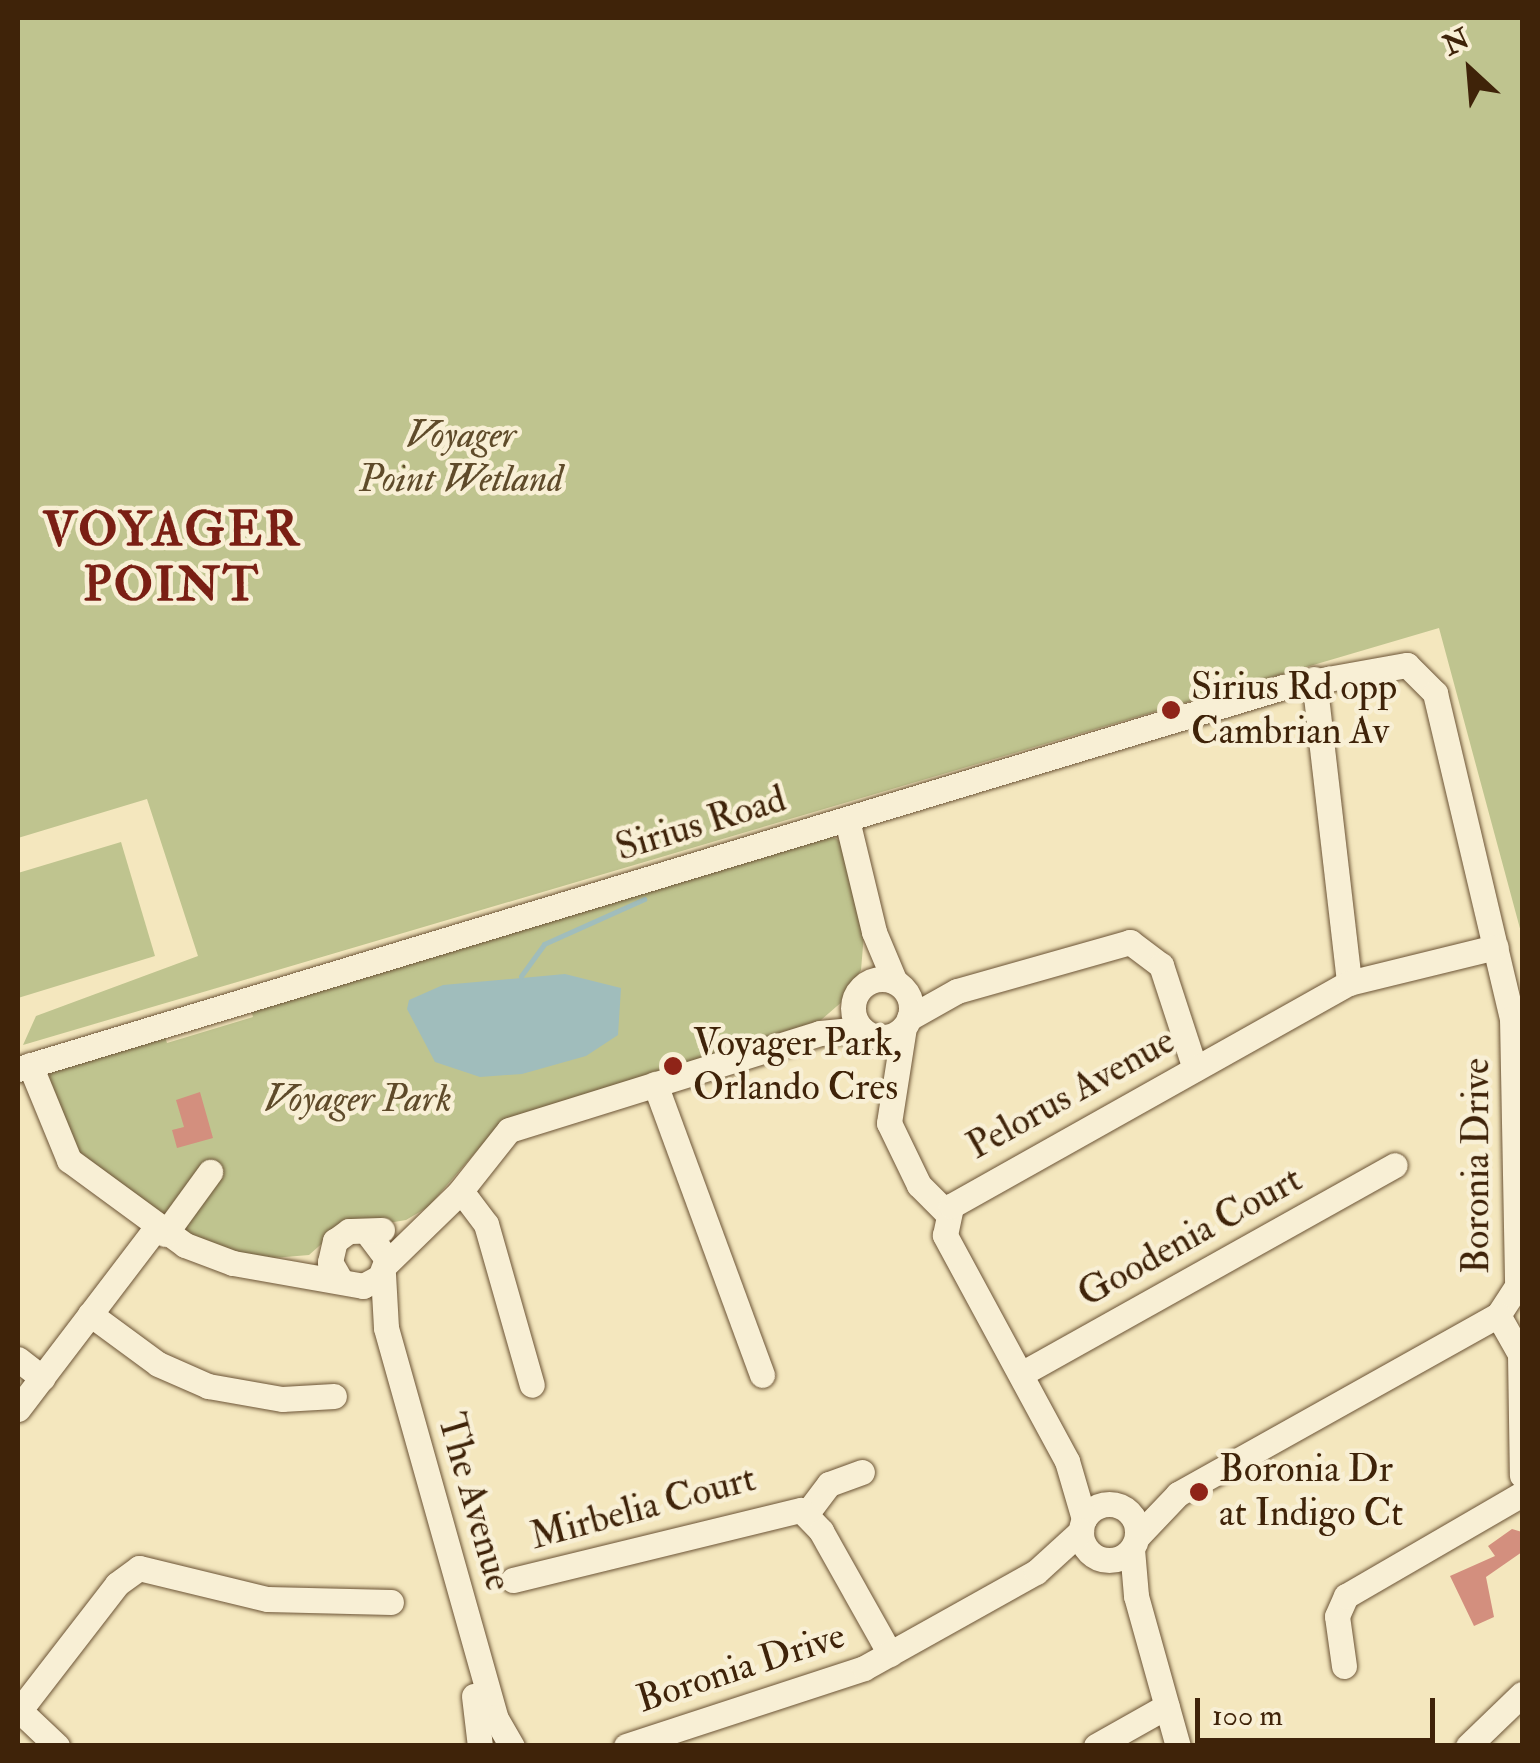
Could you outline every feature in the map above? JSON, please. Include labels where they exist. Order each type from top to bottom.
[{"type":"street","name":"Sirius Road","points":[[24,1067],[355,976],[847,820],[1314,679],[1408,665]]},
{"type":"street","name":"Boronia Drive","points":[[626,1746],[818,1689],[890,1654],[1036,1572],[1083,1525],[1116,1506],[1178,1494],[1498,1315],[1518,1275],[1513,1028],[1435,693],[1408,665]]},
{"type":"street","points":[[1314,679],[1348,983]]},
{"type":"street","points":[[847,820],[874,932],[900,986],[906,1023],[894,1072],[892,1134],[919,1186],[946,1212]]},
{"type":"street","points":[[874,932],[860,993],[870,1033],[894,1072]]},
{"type":"street","points":[[24,1067],[60,1148],[160,1232],[233,1263],[294,1268],[348,1284],[385,1268],[461,1191],[509,1130],[820,1033],[870,1033],[906,1023],[957,992],[1120,942],[1139,944],[1161,965],[1195,1068]]},
{"type":"street","name":"Pelorus Avenue","points":[[1136,1596],[1102,1559],[1083,1525],[1067,1461],[945,1235],[946,1212],[1348,983],[1496,947]]},
{"type":"street","points":[[820,1033],[860,993],[900,986],[957,992]]},
{"type":"street","points":[[655,1084],[762,1376]]},
{"type":"street","name":"Goodenia Court","points":[[1021,1374],[1396,1165]]},
{"type":"street","points":[[18,1410],[90,1314],[210,1172]]},
{"type":"street","points":[[461,1191],[486,1224],[532,1385]]},
{"type":"street","points":[[294,1268],[331,1249],[345,1233],[435,1216]]},
{"type":"street","points":[[366,1231],[383,1244],[385,1268]]},
{"type":"street","points":[[331,1249],[348,1284]]},
{"type":"street","name":"The Avenue","points":[[385,1268],[391,1347],[495,1717],[512,1746]]},
{"type":"street","name":"The Avenue","points":[[348,1284],[473,1692],[480,1746]]},
{"type":"street","points":[[90,1314],[158,1364],[208,1386],[282,1399],[334,1396]]},
{"type":"street","points":[[1498,1315],[1520,1354],[1522,1475]]},
{"type":"street","points":[[18,1359],[42,1378]]},
{"type":"street","name":"Pelorus Avenue","points":[[1067,1461],[1116,1506],[1134,1543],[1136,1596]]},
{"type":"street","points":[[807,1513],[828,1484],[862,1472]]},
{"type":"street","name":"Boronia Drive","points":[[1036,1572],[1102,1559],[1134,1543],[1178,1494]]},
{"type":"street","points":[[1344,1666],[1337,1616],[1346,1596],[1522,1494]]},
{"type":"street","name":"Mirbelia Court","points":[[513,1580],[775,1511],[807,1513],[890,1654]]},
{"type":"street","points":[[56,1746],[18,1710],[117,1584],[139,1568],[267,1599],[391,1602]]},
{"type":"street","points":[[1136,1596],[1178,1746]]},
{"type":"street","points":[[1468,1746],[1504,1720],[1519,1695]]},
{"type":"street","points":[[1096,1746],[1167,1706]]},
{"type":"green space","name":"Voyager Point Wetland","points":[[18,18],[1522,18],[1522,936],[1439,628],[23,1045],[36,1016],[198,956],[147,799],[18,838]]},
{"type":"green space","name":"Voyager Park","points":[[831,836],[844,843],[864,934],[861,970],[844,1000],[821,1020],[500,1124],[428,1207],[406,1220],[335,1232],[309,1255],[261,1259],[208,1248],[66,1142],[47,1090],[50,1074],[64,1061],[163,1031],[167,1043],[253,1017],[250,1005]]},
{"type":"green space","points":[[121,842],[155,956],[18,998],[18,873]]},
{"type":"water","points":[[565,974],[621,988],[618,1035],[586,1056],[522,1074],[480,1077],[435,1062],[407,1009],[409,1000],[443,985]]},
{"type":"building","points":[[200,1092],[213,1138],[177,1148],[172,1130],[184,1127],[176,1100]]},
{"type":"building","points":[[1512,1529],[1522,1532],[1522,1552],[1486,1577],[1494,1617],[1474,1626],[1450,1576],[1495,1556],[1488,1546]]},
{"type":"waterway","points":[[521,976],[544,944],[644,899]]},
{"type":"place","name":"Sirius Rd opp Cambrian Av","points":[[1171,710]]},
{"type":"place","name":"Voyager Park, Orlando Cres","points":[[673,1066]]},
{"type":"place","name":"Boronia Dr at Indigo Ct","points":[[1199,1492]]},
{"type":"district","name":"VOYAGER POINT","points":[[172,558]]}]
